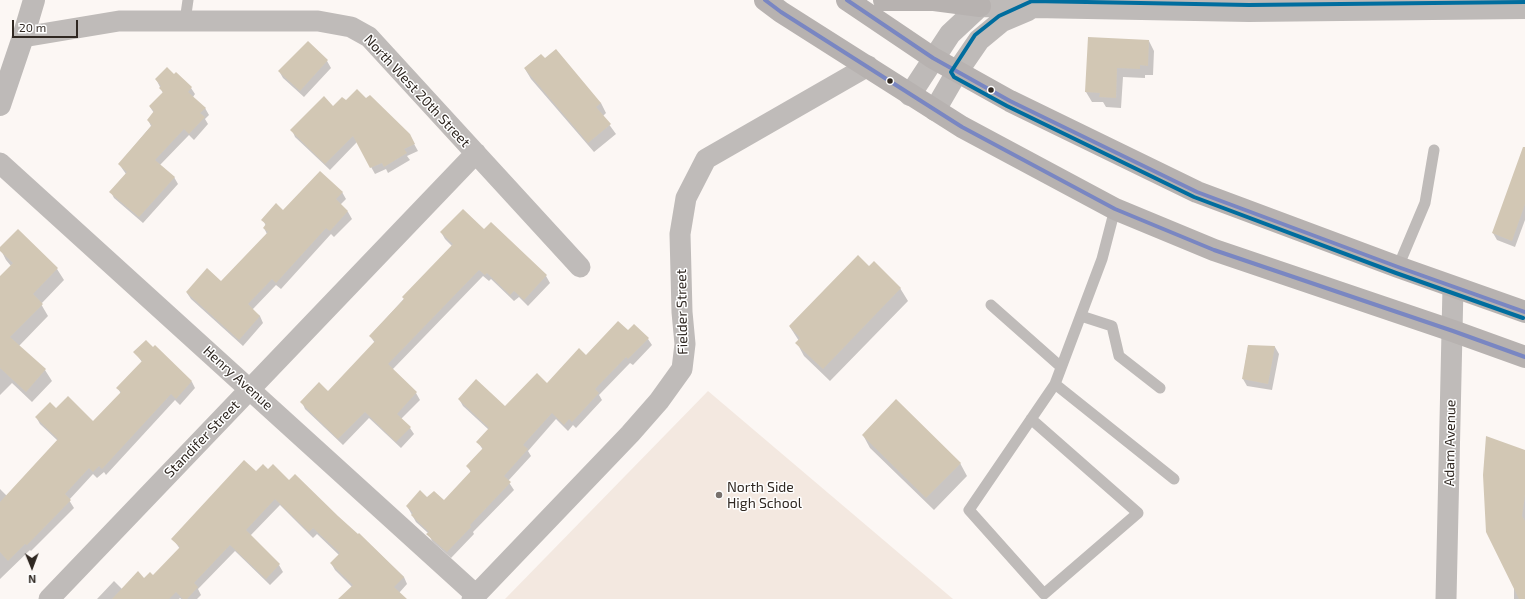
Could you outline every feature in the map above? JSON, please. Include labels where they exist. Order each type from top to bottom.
[{"type":"main road","points":[[765,0],[781,12],[962,127],[1115,209],[1214,250],[1525,357]]},
{"type":"main road","points":[[847,0],[933,58],[957,72],[1010,101],[1197,192],[1398,267],[1525,312]]},
{"type":"main road","points":[[884,0],[934,0],[980,6]]},
{"type":"street","points":[[0,105],[34,0]]},
{"type":"street","points":[[910,95],[950,34],[980,6],[1249,11],[1339,5],[1525,8]]},
{"type":"street","points":[[935,110],[957,72],[979,40],[1002,21],[1032,8]]},
{"type":"street","name":"North West 20th Street","points":[[23,37],[119,21],[318,21],[351,27],[369,37],[476,153],[438,192]]},
{"type":"street","name":"Fielder Street","points":[[474,597],[630,434],[659,401],[682,369],[685,344],[682,312],[680,234],[686,198],[706,159],[868,66]]},
{"type":"street","points":[[476,153],[580,267]]},
{"type":"street","name":"Henry Avenue","points":[[0,163],[250,389],[474,597]]},
{"type":"street","name":"Standifer Street","points":[[49,599],[438,192]]},
{"type":"street","name":"Adam Avenue","points":[[1446,599],[1453,287]]},
{"type":"lane","points":[[185,21],[188,0]]},
{"type":"lane","points":[[1398,267],[1425,203],[1434,150]]},
{"type":"lane","points":[[1031,419],[1138,513],[1044,594],[969,510],[1031,419],[1055,384],[1102,259],[1115,209]]},
{"type":"lane","points":[[991,305],[1061,367]]},
{"type":"lane","points":[[1081,316],[1112,326],[1119,356],[1160,388]]},
{"type":"lane","points":[[1055,384],[1174,479]]},
{"type":"shaded area","name":"North Side High School","points":[[708,391],[953,599],[505,599]]},
{"type":"building","points":[[1088,37],[1149,40],[1148,66],[1140,65],[1140,69],[1117,68],[1116,98],[1099,97],[1100,93],[1085,92]]},
{"type":"building","points":[[308,41],[328,60],[300,91],[278,71]]},
{"type":"building","points":[[556,49],[601,103],[596,107],[611,124],[588,143],[524,68],[541,54],[545,58]]},
{"type":"building","points":[[167,67],[174,74],[176,72],[192,87],[188,92],[206,108],[200,113],[205,117],[189,134],[184,129],[155,160],[175,177],[139,217],[109,192],[127,172],[118,164],[152,125],[147,120],[154,111],[149,106],[163,92],[159,88],[161,86],[155,79]]},
{"type":"building","points":[[357,89],[366,98],[370,95],[410,134],[415,144],[404,149],[407,153],[384,167],[382,163],[370,168],[353,136],[325,164],[290,130],[324,96],[333,106],[342,97],[346,100]]},
{"type":"building","points":[[1523,147],[1525,147],[1525,204],[1512,241],[1492,233]]},
{"type":"building","points":[[320,171],[343,192],[336,199],[348,211],[330,231],[326,228],[276,283],[272,279],[248,304],[260,316],[239,340],[186,292],[207,268],[221,281],[268,232],[263,228],[266,224],[261,220],[276,203],[283,210]]},
{"type":"building","points":[[463,209],[484,229],[491,222],[547,275],[524,300],[514,291],[510,295],[487,273],[485,275],[479,270],[388,364],[417,392],[397,414],[411,427],[396,442],[365,412],[338,439],[300,402],[319,382],[328,391],[375,341],[369,336],[404,299],[402,297],[453,244],[440,232]]},
{"type":"building","points":[[18,229],[58,268],[33,294],[43,304],[10,337],[46,369],[26,392],[0,368],[0,276],[13,263],[0,251],[0,247]]},
{"type":"building","points":[[858,255],[869,266],[874,261],[901,288],[823,369],[795,343],[800,338],[789,326]]},
{"type":"building","points":[[618,321],[628,330],[634,324],[649,338],[628,359],[626,357],[595,389],[599,393],[572,422],[569,419],[564,425],[552,413],[523,445],[528,449],[504,476],[511,482],[470,525],[471,527],[447,552],[426,534],[429,532],[411,515],[413,513],[406,506],[420,490],[427,497],[434,491],[444,500],[471,471],[466,466],[483,448],[476,442],[489,428],[458,399],[476,379],[505,406],[537,373],[547,383],[579,348],[586,355]]},
{"type":"building","points":[[146,340],[153,347],[155,345],[192,381],[176,399],[171,394],[102,469],[99,466],[93,472],[89,468],[65,494],[71,500],[27,545],[25,544],[8,561],[0,552],[0,502],[58,439],[35,417],[50,402],[56,408],[68,396],[93,421],[121,392],[116,388],[142,361],[133,352]]},
{"type":"building","points":[[1248,345],[1275,346],[1268,384],[1242,379]]},
{"type":"building","points":[[896,399],[961,463],[926,498],[862,435]]},
{"type":"building","points":[[1486,436],[1525,450],[1525,495],[1522,516],[1525,521],[1525,599],[1519,599],[1486,532],[1483,475]]},
{"type":"building","points":[[244,460],[256,471],[263,464],[268,469],[273,464],[289,480],[295,474],[404,577],[394,587],[407,599],[338,599],[353,585],[330,563],[340,553],[313,528],[309,532],[275,499],[246,530],[280,564],[266,579],[230,545],[194,583],[198,587],[187,599],[183,599],[176,592],[169,599],[112,599],[138,571],[144,578],[150,572],[153,575],[180,547],[171,539]]},
{"type":"transit line","points":[[765,0],[781,12],[962,127],[1115,209],[1214,250],[1525,357]]},
{"type":"transit line","points":[[847,0],[933,58],[1010,101],[1197,192],[1398,267],[1525,312]]},
{"type":"transit line","points":[[1523,318],[1396,273],[1194,197],[1007,106],[954,77],[951,72],[975,35],[999,16],[1032,1],[1249,5],[1525,2]]},
{"type":"place","name":"North Side High School","points":[[719,495]]}]
